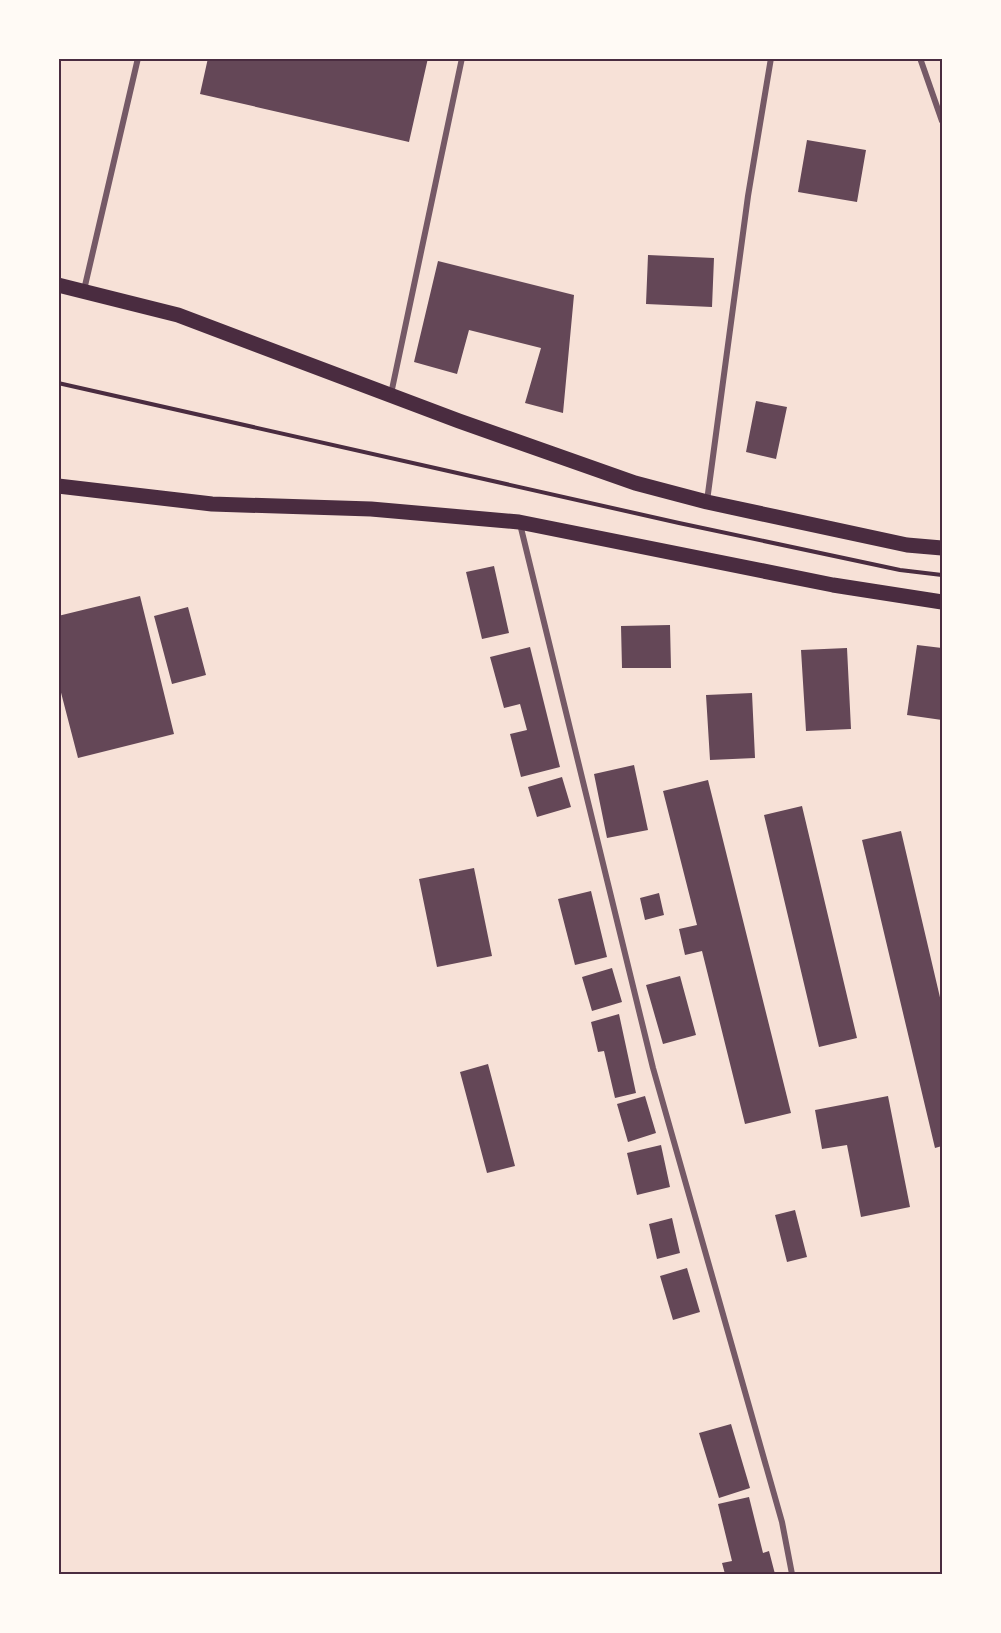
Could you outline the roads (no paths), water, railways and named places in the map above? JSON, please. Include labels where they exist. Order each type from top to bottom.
[{"type":"main road","points":[[59,285],[178,315],[459,421],[634,483],[707,502],[908,545],[942,548]]},
{"type":"main road","points":[[58,486],[212,504],[371,509],[519,522],[788,574],[833,585],[942,602]]},
{"type":"street","points":[[84,291],[138,58]]},
{"type":"street","points":[[391,394],[462,58]]},
{"type":"street","points":[[707,502],[748,196],[771,58]]},
{"type":"street","points":[[920,58],[942,121]]},
{"type":"street","points":[[519,522],[653,1068],[782,1522],[792,1575]]}]
